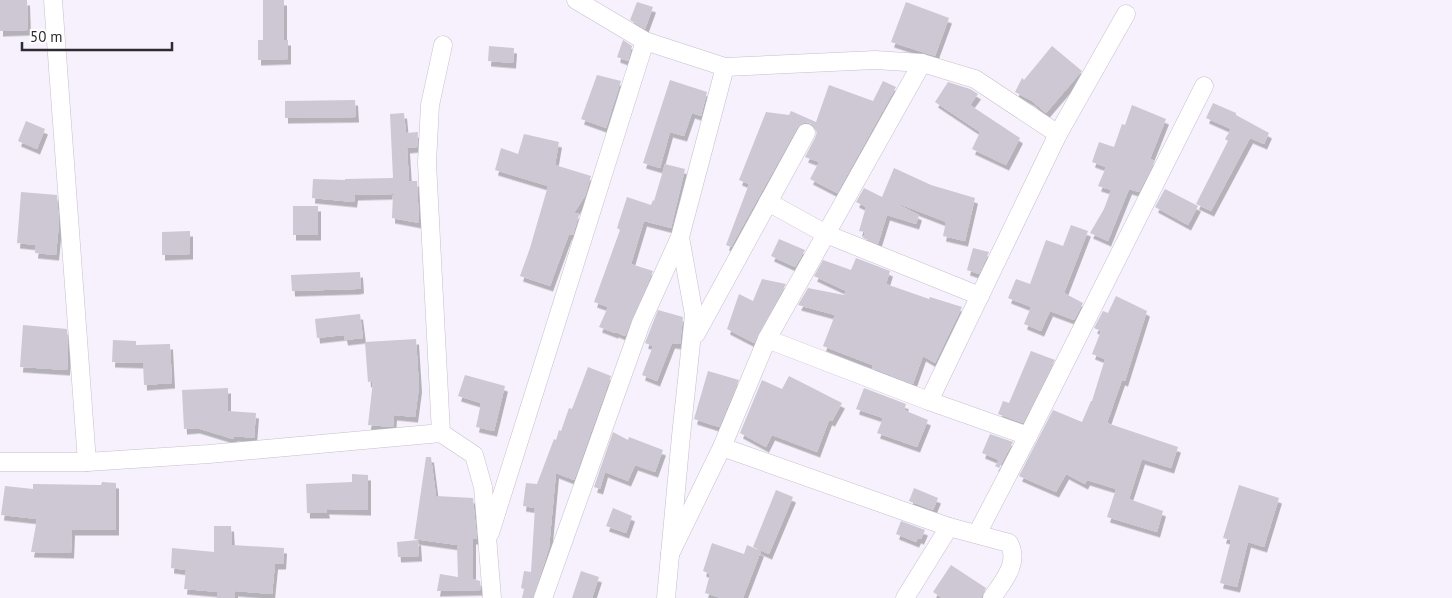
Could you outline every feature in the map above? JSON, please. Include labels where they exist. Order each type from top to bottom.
[{"type":"street","points":[[53,0],[87,462]]},
{"type":"street","points":[[576,0],[645,41],[725,66],[875,60],[922,63],[975,78],[1058,134]]},
{"type":"street","points":[[929,401],[1058,134],[1126,14]]},
{"type":"street","points":[[487,543],[645,41]]},
{"type":"street","points":[[441,433],[427,163],[430,106],[443,45]]},
{"type":"street","points":[[670,554],[722,447],[768,340],[922,63]]},
{"type":"street","points":[[543,598],[641,323],[680,237],[725,66]]},
{"type":"street","points":[[976,534],[1028,436],[1204,86]]},
{"type":"street","points":[[691,343],[806,132]]},
{"type":"street","points":[[768,202],[826,234],[980,296]]},
{"type":"street","points":[[666,598],[694,315],[680,237]]},
{"type":"street","points":[[768,340],[1028,436]]},
{"type":"street","points":[[0,462],[87,462],[209,454],[441,433],[474,455],[483,488],[492,598]]},
{"type":"street","points":[[722,447],[949,527],[1009,543],[1013,550],[1012,566],[992,598]]},
{"type":"street","points":[[905,598],[949,527]]},
{"type":"building","points":[[0,0],[27,0],[28,30],[0,31]]},
{"type":"building","points":[[263,0],[284,0],[284,40],[288,40],[288,59],[258,60],[258,40],[263,40]]},
{"type":"building","points":[[637,2],[653,7],[645,29],[630,20]]},
{"type":"building","points":[[906,2],[949,18],[935,56],[891,42]]},
{"type":"building","points":[[623,40],[632,46],[628,61],[617,57]]},
{"type":"building","points":[[489,46],[514,48],[513,63],[488,61]]},
{"type":"building","points":[[1052,46],[1082,71],[1046,113],[1032,101],[1015,92],[1022,78],[1024,80]]},
{"type":"building","points":[[597,75],[621,81],[606,128],[581,119]]},
{"type":"building","points":[[670,80],[707,92],[701,116],[692,113],[684,136],[670,132],[660,168],[643,163]]},
{"type":"building","points":[[883,81],[896,87],[837,193],[810,179],[819,162],[805,157],[817,132],[812,124],[806,122],[801,124],[731,247],[726,245],[749,184],[739,180],[766,112],[789,115],[791,111],[816,122],[829,85],[873,101]]},
{"type":"building","points":[[948,82],[970,89],[978,94],[970,105],[1020,138],[1006,165],[972,149],[980,132],[935,102]]},
{"type":"building","points":[[355,100],[356,117],[285,118],[285,101]]},
{"type":"building","points":[[1213,103],[1236,113],[1236,115],[1269,133],[1264,144],[1250,138],[1211,211],[1196,204],[1228,141],[1225,139],[1231,129],[1206,118]]},
{"type":"building","points":[[1132,105],[1166,119],[1150,159],[1155,161],[1139,192],[1129,189],[1108,241],[1090,233],[1104,209],[1111,190],[1098,186],[1106,167],[1092,162],[1099,142],[1114,147],[1122,124],[1125,125]]},
{"type":"building","points":[[404,113],[406,133],[418,132],[417,147],[407,148],[409,181],[417,181],[419,223],[392,218],[393,194],[355,195],[354,202],[312,198],[313,179],[393,178],[390,114]]},
{"type":"building","points":[[26,121],[45,129],[37,149],[18,141]]},
{"type":"building","points":[[524,134],[559,142],[555,165],[591,176],[585,196],[574,213],[579,214],[573,235],[569,234],[550,286],[520,276],[548,186],[495,170],[501,148],[518,154]]},
{"type":"building","points":[[665,164],[685,169],[671,228],[644,221],[631,264],[653,271],[625,336],[599,327],[608,307],[594,302],[620,230],[617,228],[627,197],[651,205],[654,201]]},
{"type":"building","points":[[894,168],[931,185],[975,198],[965,241],[943,236],[946,222],[889,200],[919,215],[916,224],[887,215],[878,244],[863,238],[865,232],[859,231],[866,207],[856,202],[864,188],[882,197]]},
{"type":"building","points":[[1165,189],[1198,206],[1188,225],[1155,207]]},
{"type":"building","points":[[21,192],[57,195],[59,223],[56,255],[35,253],[36,245],[17,243]]},
{"type":"building","points":[[293,206],[318,206],[318,235],[293,235]]},
{"type":"building","points":[[1071,225],[1088,231],[1064,293],[1083,303],[1074,320],[1050,311],[1041,331],[1024,324],[1031,307],[1008,298],[1016,279],[1030,284],[1046,240],[1063,246]]},
{"type":"building","points":[[190,231],[190,254],[162,255],[162,232]]},
{"type":"building","points":[[779,239],[805,250],[795,267],[771,256]]},
{"type":"building","points":[[973,248],[989,252],[979,274],[967,270]]},
{"type":"building","points":[[856,258],[890,271],[886,284],[929,299],[930,297],[962,307],[935,363],[923,356],[913,384],[872,368],[872,365],[823,346],[835,315],[798,305],[808,288],[844,295],[846,291],[814,276],[823,260],[851,270]]},
{"type":"building","points":[[360,272],[361,288],[292,291],[291,275]]},
{"type":"building","points":[[762,279],[786,284],[754,343],[727,329],[739,294],[753,301]]},
{"type":"building","points":[[1116,296],[1147,311],[1125,381],[1122,380],[1107,423],[1178,447],[1171,468],[1142,459],[1129,499],[1163,511],[1157,532],[1107,517],[1116,489],[1087,480],[1085,484],[1066,474],[1056,492],[1019,476],[1053,410],[1082,422],[1092,401],[1105,359],[1092,354],[1101,331],[1094,328],[1103,311],[1108,313]]},
{"type":"building","points":[[658,310],[683,317],[680,344],[672,343],[657,381],[642,375],[653,346],[645,343]]},
{"type":"building","points":[[360,314],[363,338],[345,340],[344,335],[317,338],[315,319]]},
{"type":"building","points":[[23,325],[67,329],[67,370],[20,367]]},
{"type":"building","points":[[416,339],[419,387],[415,417],[394,415],[393,427],[368,425],[373,381],[368,382],[365,342]]},
{"type":"building","points":[[113,340],[136,341],[136,345],[170,344],[172,383],[144,385],[143,363],[112,362]]},
{"type":"building","points":[[1031,351],[1055,360],[1023,423],[998,414],[1003,401],[1009,403]]},
{"type":"building","points":[[588,367],[611,376],[574,480],[556,473],[549,548],[533,598],[522,598],[524,589],[521,588],[524,571],[531,572],[535,508],[523,506],[526,483],[537,484],[554,439],[556,440],[559,430],[561,431],[569,408],[572,409]]},
{"type":"building","points":[[708,371],[739,380],[719,427],[694,419]]},
{"type":"building","points":[[465,375],[505,386],[494,431],[476,427],[481,403],[458,396]]},
{"type":"building","points":[[789,376],[842,403],[832,421],[829,420],[817,452],[772,435],[766,447],[740,433],[762,380],[782,389]]},
{"type":"building","points":[[228,388],[228,411],[256,413],[254,438],[234,436],[233,439],[197,428],[184,429],[182,390]]},
{"type":"building","points":[[864,388],[906,404],[904,410],[928,420],[917,447],[877,433],[883,418],[856,409]]},
{"type":"building","points":[[613,432],[628,440],[629,437],[663,450],[655,472],[635,465],[628,481],[605,472],[600,489],[594,487]]},
{"type":"building","points":[[990,434],[1013,442],[999,468],[995,466],[999,460],[982,453]]},
{"type":"building","points":[[426,457],[431,457],[436,496],[473,498],[477,539],[473,539],[473,579],[480,581],[481,590],[437,591],[440,574],[458,577],[457,545],[414,539]]},
{"type":"building","points":[[352,474],[368,475],[368,510],[326,509],[327,513],[307,513],[306,484],[352,482]]},
{"type":"building","points":[[102,482],[116,483],[116,530],[72,530],[71,553],[31,552],[37,519],[1,515],[5,486],[33,489],[33,484],[101,485]]},
{"type":"building","points":[[1239,485],[1279,498],[1264,547],[1248,542],[1237,587],[1220,583],[1231,540],[1223,538]]},
{"type":"building","points":[[914,488],[938,498],[933,510],[909,501]]},
{"type":"building","points":[[776,490],[793,497],[769,554],[753,547]]},
{"type":"building","points":[[613,508],[632,516],[626,533],[606,526]]},
{"type":"building","points":[[901,521],[925,530],[921,539],[918,538],[916,542],[896,534]]},
{"type":"building","points":[[214,526],[231,526],[232,545],[284,548],[283,564],[275,564],[272,594],[235,591],[235,598],[217,598],[218,592],[184,589],[186,570],[171,568],[172,548],[214,552]]},
{"type":"building","points":[[418,540],[419,556],[398,557],[397,542]]},
{"type":"building","points":[[712,543],[744,554],[747,545],[761,551],[743,598],[721,598],[705,593],[710,574],[703,571]]},
{"type":"building","points":[[951,565],[986,588],[981,598],[942,598],[933,592]]},
{"type":"building","points":[[581,571],[599,577],[592,598],[572,598]]}]
